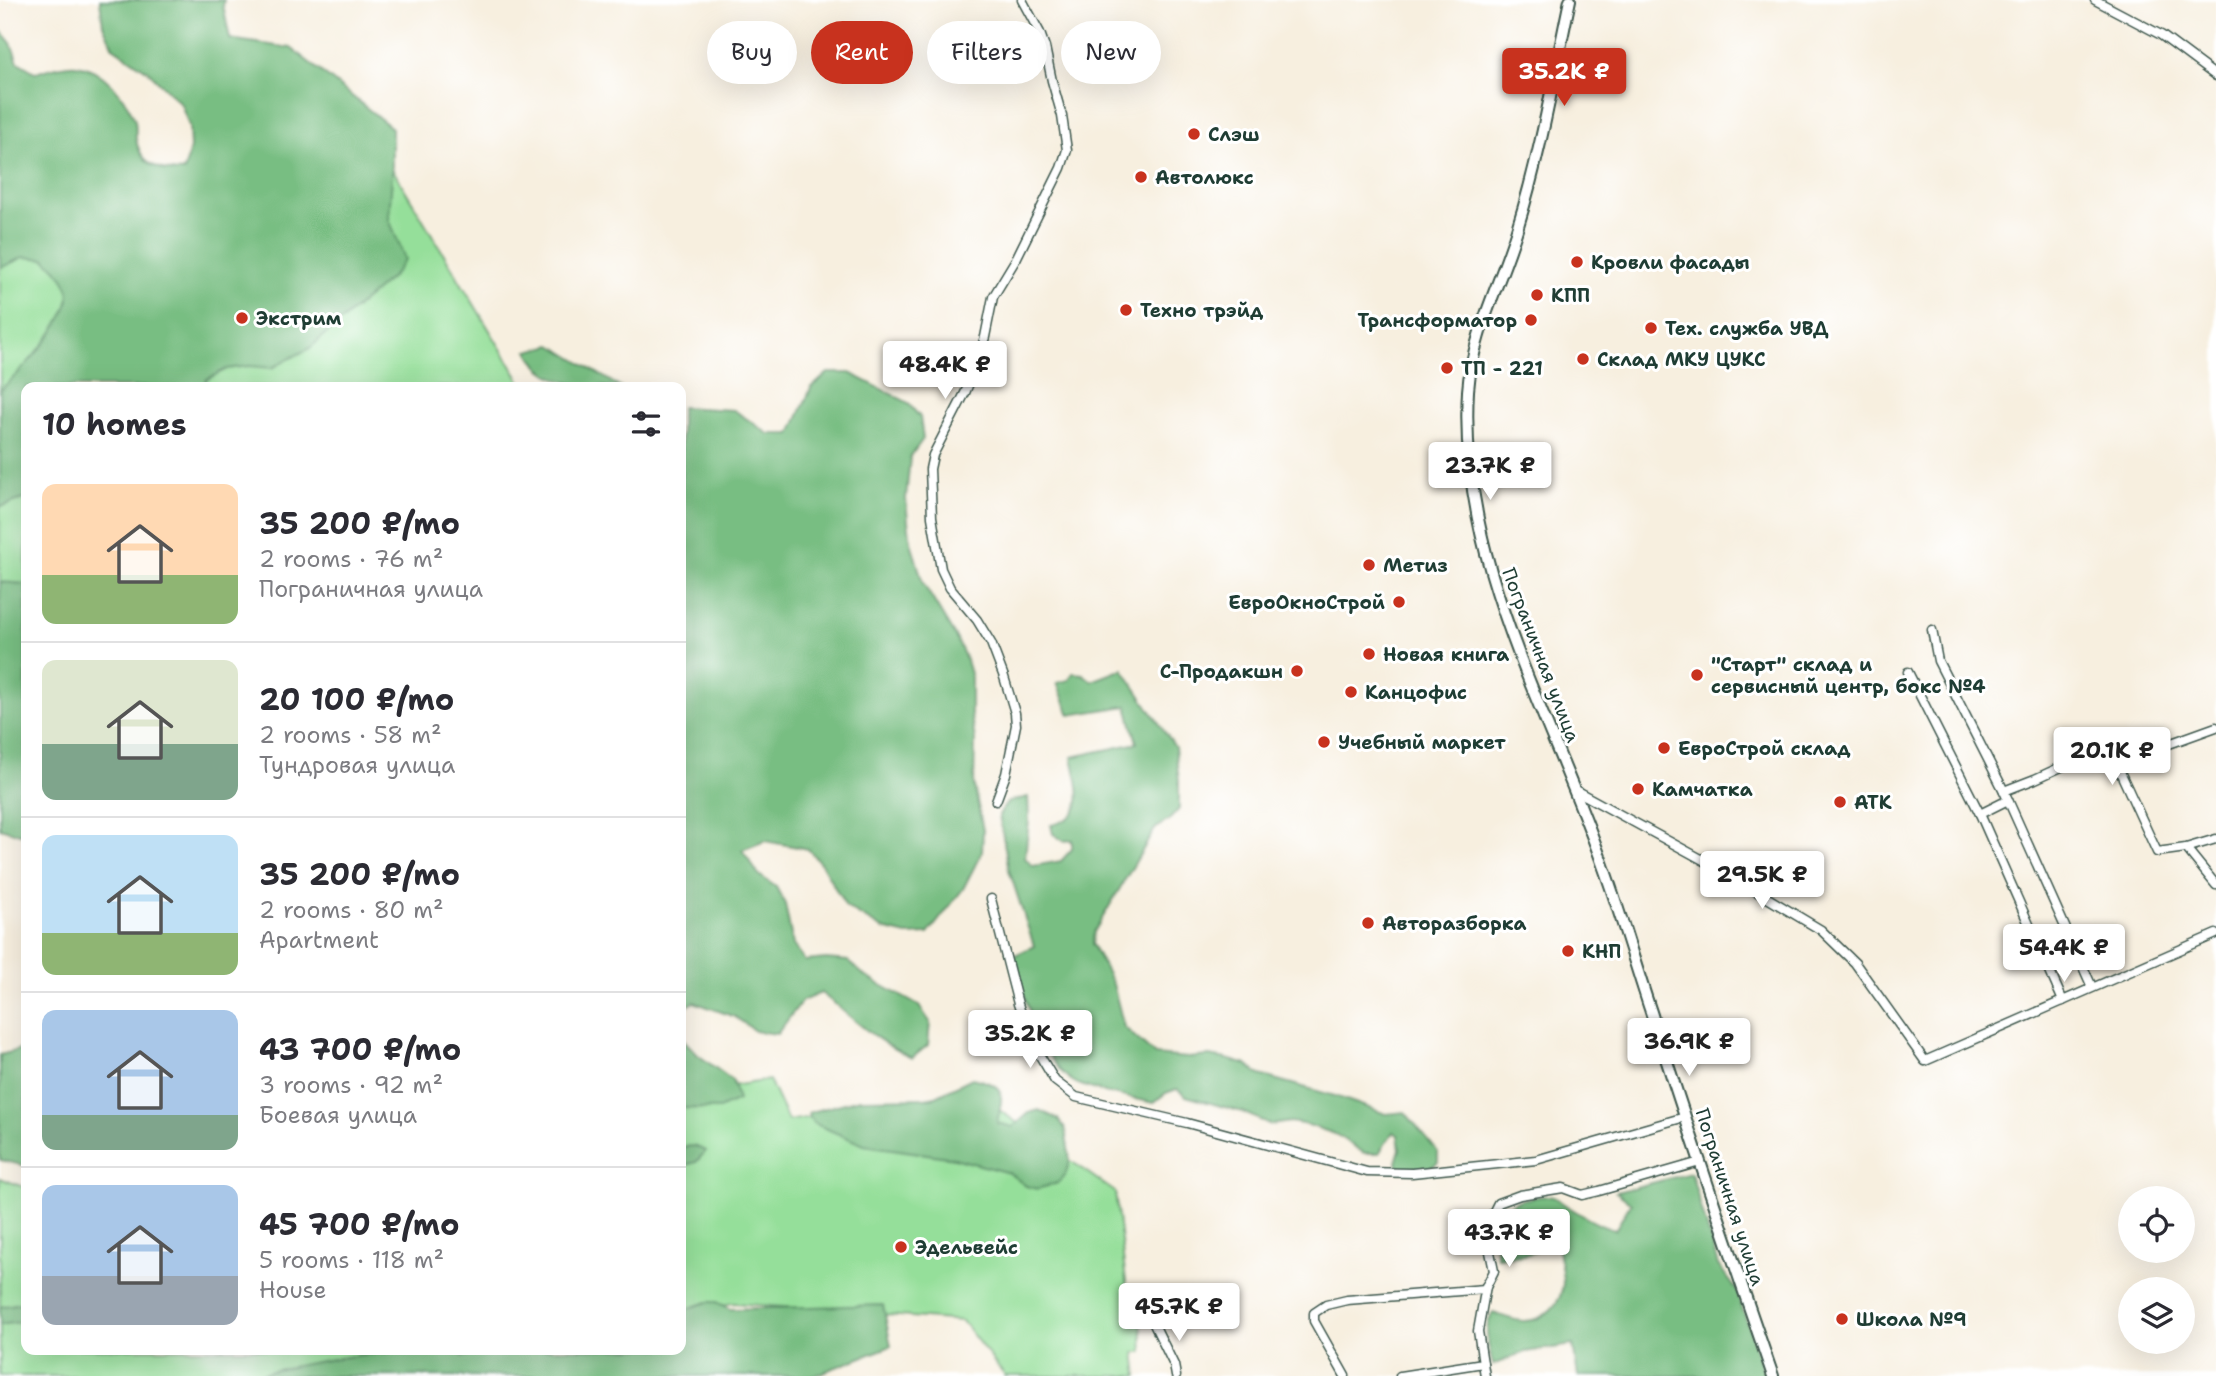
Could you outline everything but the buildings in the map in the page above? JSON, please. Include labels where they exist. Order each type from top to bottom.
[{"type":"street","points":[[996,801],[1006,774],[1016,725],[1015,713],[991,643],[977,620],[950,588],[941,569],[933,527],[930,469],[933,454],[975,369],[993,297],[1016,259],[1061,168],[1067,150],[1064,125],[1045,47],[1022,0]]},
{"type":"street","name":"Пограничная улица","points":[[1570,0],[1528,196],[1474,350],[1468,409],[1473,494],[1492,581],[1514,645],[1575,790],[1604,869],[1773,1376]]},
{"type":"street","points":[[2095,0],[2161,35],[2216,76]]},
{"type":"street","points":[[1932,630],[1938,661],[2006,796],[2092,987]]},
{"type":"street","points":[[1908,671],[1980,814],[2063,1001]]},
{"type":"street","points":[[2116,763],[2216,727]]},
{"type":"street","points":[[1980,814],[2035,779],[2098,750],[2110,754],[2116,763],[2157,852],[2186,848],[2216,839]]},
{"type":"street","points":[[1575,790],[1714,866],[1821,930],[1855,963],[1925,1061],[2216,934]]},
{"type":"street","points":[[2186,848],[2216,886]]},
{"type":"street","points":[[991,899],[1018,1004],[1030,1038],[1055,1081],[1076,1097],[1367,1172],[1412,1173],[1536,1160],[1685,1117]]},
{"type":"street","points":[[1485,1376],[1478,1331],[1486,1287],[1494,1272],[1489,1247],[1491,1217],[1498,1203],[1520,1195],[1563,1188],[1582,1195],[1700,1162]]},
{"type":"street","points":[[1345,1376],[1314,1321],[1314,1313],[1326,1305],[1347,1300],[1486,1287]]},
{"type":"street","points":[[1152,1320],[1174,1365],[1176,1376]]},
{"type":"street","points":[[1400,1376],[1483,1363]]},
{"type":"green space","name":"Экстрим","points":[[100,0],[224,0],[230,39],[291,48],[392,128],[389,219],[405,259],[394,275],[310,348],[272,368],[249,366],[227,369],[206,382],[21,382],[21,500],[0,507],[0,390],[42,346],[61,318],[69,294],[64,279],[45,259],[24,257],[0,268],[0,30],[11,43],[18,62],[35,72],[77,65],[104,77],[119,92],[130,110],[135,121],[138,148],[153,165],[184,172],[190,148],[189,126],[181,104],[148,71],[113,47],[103,25]]},
{"type":"green space","name":"Экстрим","points":[[349,97],[521,382],[21,382],[21,604],[0,602],[0,250]]},
{"type":"green space","points":[[552,345],[612,382],[566,382],[539,367],[528,351]]},
{"type":"green space","points":[[828,373],[850,373],[907,402],[920,417],[923,439],[910,457],[906,499],[908,521],[923,583],[956,638],[971,677],[971,717],[975,739],[974,786],[983,830],[982,852],[963,889],[928,934],[907,935],[883,929],[846,907],[822,865],[808,849],[765,841],[742,850],[759,875],[776,887],[785,904],[793,945],[805,961],[848,961],[865,976],[919,1006],[930,1022],[928,1045],[912,1058],[876,1037],[821,993],[802,1001],[777,1034],[755,1031],[735,1017],[694,1002],[686,1007],[686,407],[734,410],[769,434],[791,434],[811,388]]},
{"type":"green space","points":[[0,582],[21,584],[21,834],[0,828]]},
{"type":"green space","points":[[1123,669],[1175,747],[1179,781],[1179,809],[1155,829],[1094,932],[1092,944],[1113,984],[1124,1027],[1155,1055],[1227,1059],[1247,1065],[1260,1075],[1335,1096],[1386,1114],[1405,1112],[1438,1152],[1438,1162],[1432,1167],[1398,1169],[1396,1162],[1400,1149],[1398,1135],[1393,1132],[1379,1153],[1364,1153],[1335,1134],[1290,1122],[1271,1125],[1242,1112],[1186,1096],[1177,1089],[1153,1103],[1089,1088],[1074,1082],[1062,1072],[1042,1043],[1013,956],[1034,946],[1009,870],[999,815],[1007,802],[1028,797],[1029,820],[1025,858],[1033,866],[1061,861],[1072,849],[1072,840],[1064,841],[1053,834],[1051,825],[1072,815],[1076,808],[1078,790],[1072,757],[1137,743],[1127,706],[1070,715],[1057,683],[1069,680],[1073,673],[1083,674],[1092,681]]},
{"type":"green space","points":[[686,1042],[698,1055],[732,1080],[738,1100],[719,1109],[686,1108]]},
{"type":"green space","points":[[21,1049],[21,1165],[0,1160],[0,1055]]},
{"type":"green space","points":[[972,1078],[997,1087],[1000,1092],[1001,1104],[997,1123],[1013,1127],[1029,1113],[1039,1110],[1058,1119],[1065,1128],[1070,1161],[1065,1175],[1058,1183],[1037,1189],[1026,1186],[1009,1173],[954,1158],[864,1145],[813,1123],[808,1113],[859,1099],[932,1098]]},
{"type":"green space","name":"Эдельвейс","points":[[769,1080],[788,1121],[971,1090],[1115,1192],[1131,1322],[1141,1322],[1143,1352],[1135,1352],[1138,1376],[1005,1376],[962,1321],[733,1303],[686,1313],[686,1093]]},
{"type":"green space","points":[[694,1146],[706,1151],[696,1162],[686,1165],[686,1147]]},
{"type":"green space","points":[[1691,1173],[1718,1265],[1736,1289],[1765,1376],[1578,1376],[1573,1345],[1525,1352],[1493,1365],[1487,1332],[1493,1313],[1520,1321],[1539,1318],[1556,1304],[1563,1283],[1556,1240],[1533,1253],[1497,1257],[1496,1226],[1504,1210],[1520,1200],[1551,1196],[1590,1220],[1615,1230],[1631,1203],[1616,1192]]},
{"type":"green space","points":[[0,1178],[21,1186],[21,1355],[488,1355],[391,1376],[0,1376]]},
{"type":"green space","points":[[707,1302],[717,1302],[730,1309],[883,1305],[891,1346],[813,1376],[252,1376],[304,1364],[366,1355],[686,1355],[686,1309]]},
{"type":"green space","points":[[20,1303],[21,1322],[0,1325],[0,1307]]},
{"type":"place","name":"Слэш","points":[[1194,134]]},
{"type":"place","name":"Автолюкс","points":[[1141,177]]},
{"type":"place","name":"Кровли фасады","points":[[1577,262]]},
{"type":"place","name":"КПП","points":[[1537,295]]},
{"type":"place","name":"Техно трэйд","points":[[1126,310]]},
{"type":"place","name":"Экстрим","points":[[242,318]]},
{"type":"place","name":"Трансформатор","points":[[1531,320]]},
{"type":"place","name":"Тех. служба УВД","points":[[1651,328]]},
{"type":"place","name":"Склад МКУ ЦУКС","points":[[1583,359]]},
{"type":"place","name":"ТП - 221","points":[[1447,368]]},
{"type":"place","name":"Метиз","points":[[1369,565]]},
{"type":"place","name":"ЕвроОкноСтрой","points":[[1399,602]]},
{"type":"place","name":"Новая книга","points":[[1369,654]]},
{"type":"place","name":"С-Продакшн","points":[[1297,671]]},
{"type":"place","name":"\"Старт\" склад и сервисный центр, бокс №4","points":[[1697,675]]},
{"type":"place","name":"Канцофис","points":[[1351,692]]},
{"type":"place","name":"Учебный маркет","points":[[1324,742]]},
{"type":"place","name":"ЕвроСтрой склад","points":[[1664,748]]},
{"type":"place","name":"Камчатка","points":[[1638,789]]},
{"type":"place","name":"АТК","points":[[1840,802]]},
{"type":"place","name":"Авторазборка","points":[[1368,923]]},
{"type":"place","name":"КНП","points":[[1568,951]]},
{"type":"place","name":"Эдельвейс","points":[[901,1247]]},
{"type":"place","name":"Школа №9","points":[[1842,1319]]}]
